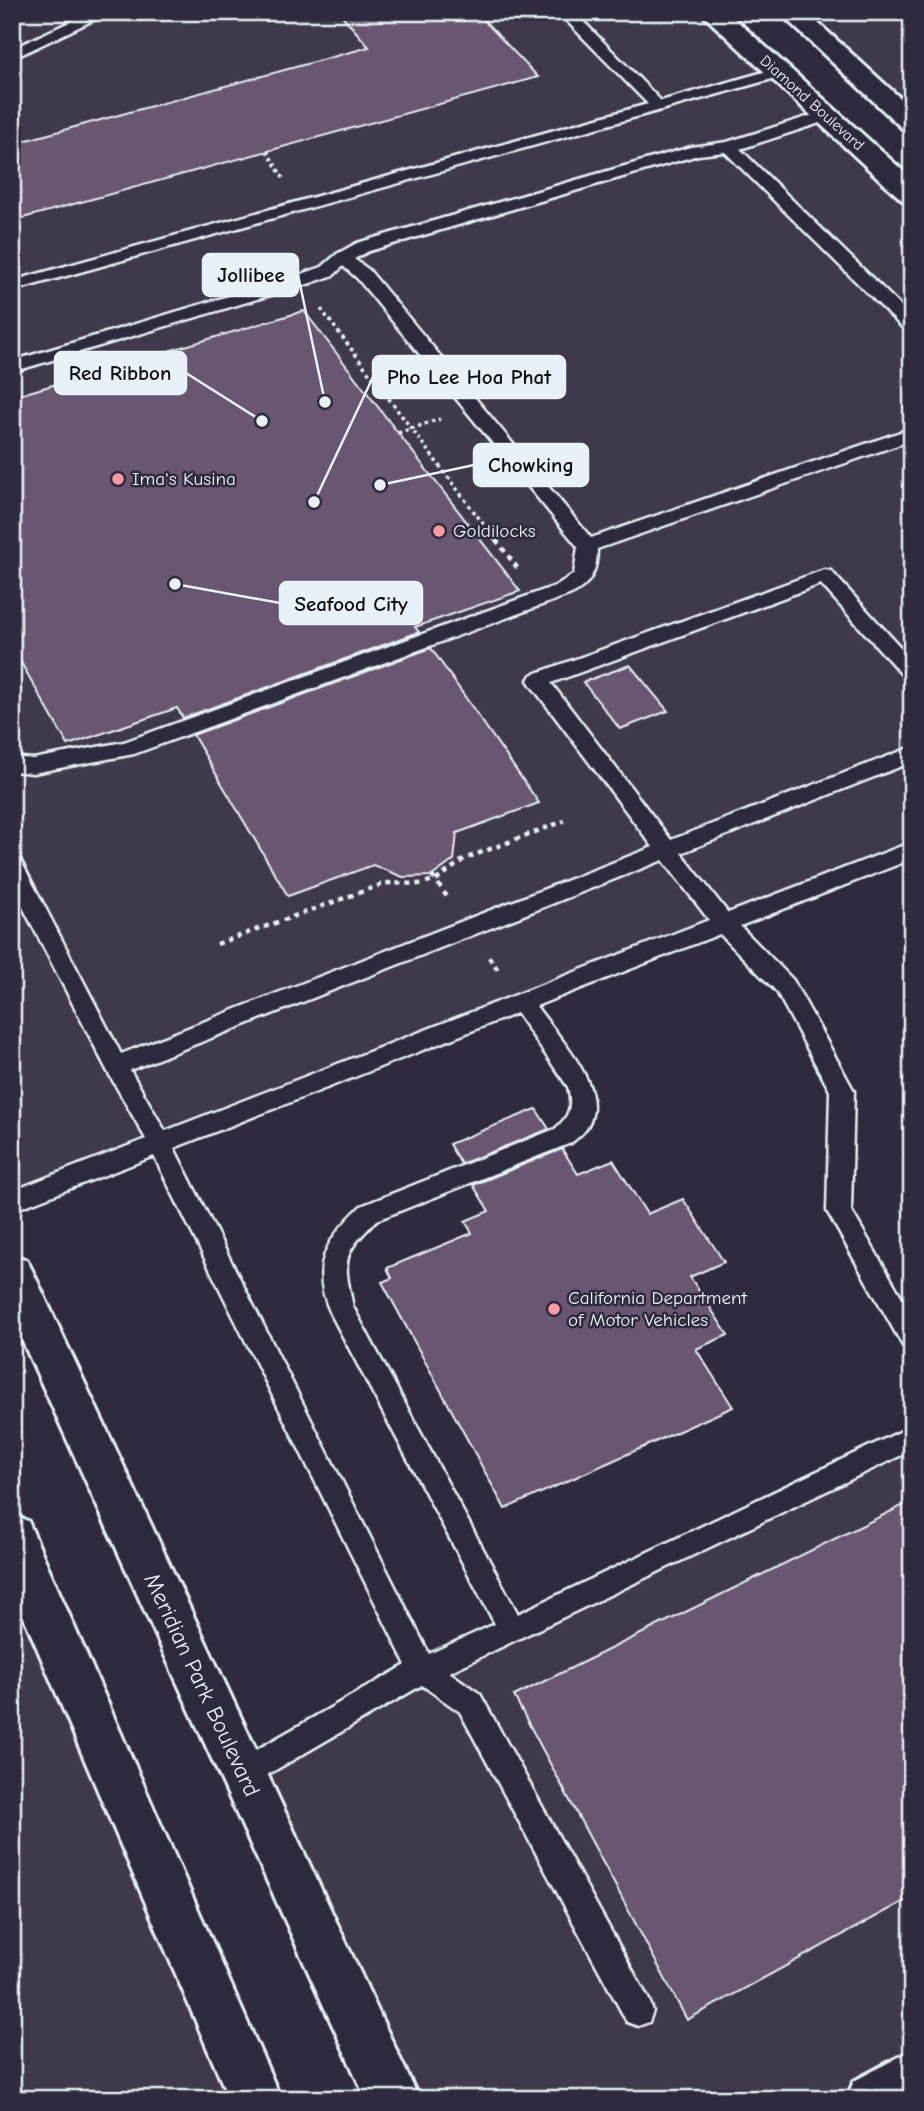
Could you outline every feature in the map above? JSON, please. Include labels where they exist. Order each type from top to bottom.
[{"type":"street","name":"Diamond Boulevard","points":[[712,12],[912,194]]},
{"type":"street","points":[[791,12],[912,123]]},
{"type":"street","name":"Meridian Park Boulevard","points":[[12,1272],[393,2099]]},
{"type":"street","points":[[12,1536],[255,2099]]},
{"type":"street","points":[[872,2099],[912,2076]]},
{"type":"lane","points":[[65,12],[82,22]]},
{"type":"lane","points":[[12,55],[103,12]]},
{"type":"lane","points":[[565,12],[658,106]]},
{"type":"lane","points":[[12,286],[778,73]]},
{"type":"lane","points":[[12,367],[305,279],[328,271],[343,257],[363,247],[697,150],[729,146],[826,116]]},
{"type":"lane","points":[[729,146],[912,327]]},
{"type":"lane","points":[[12,764],[33,766],[127,749],[577,585],[588,567],[587,546],[366,279],[343,257]]},
{"type":"lane","points":[[587,546],[912,434]]},
{"type":"lane","points":[[912,673],[824,576],[537,680],[723,923],[785,986],[842,1091],[839,1211],[912,1338]]},
{"type":"lane","points":[[116,1066],[912,754]]},
{"type":"lane","points":[[12,1200],[912,850]]},
{"type":"lane","points":[[12,865],[116,1066],[160,1143],[423,1670],[470,1703],[638,2011]]},
{"type":"lane","points":[[512,1630],[341,1308],[332,1264],[346,1235],[369,1213],[563,1136],[578,1123],[583,1101],[579,1084],[522,1002]]},
{"type":"lane","points":[[243,1773],[423,1670],[512,1630],[912,1437]]},
{"type":"path","points":[[366,279],[352,294],[317,305],[540,598]]},
{"type":"path","points":[[217,944],[386,883],[407,885],[436,882],[455,870],[464,859],[564,821]]},
{"type":"shaded area","points":[[12,12],[712,12],[912,194],[912,850],[12,1201]]},
{"type":"shaded area","points":[[791,12],[912,12],[912,123]]},
{"type":"shaded area","points":[[912,1437],[912,2076],[872,2099],[393,2099],[243,1773]]},
{"type":"shaded area","points":[[12,1536],[255,2099],[12,2099]]},
{"type":"building","points":[[339,12],[476,12],[538,77],[12,221],[12,144],[369,47]]},
{"type":"building","points":[[304,311],[520,591],[415,627],[419,632],[183,718],[177,708],[68,745],[12,647],[12,397]]},
{"type":"building","points":[[431,648],[539,803],[457,833],[454,860],[432,876],[403,877],[373,865],[288,896],[193,735]]},
{"type":"building","points":[[630,665],[668,711],[620,729],[583,682]]},
{"type":"building","points":[[536,1109],[549,1129],[461,1164],[449,1144]]},
{"type":"building","name":"California Department of Motor Vehicles","points":[[562,1149],[578,1174],[613,1160],[647,1214],[683,1199],[724,1262],[690,1277],[728,1335],[696,1349],[733,1407],[505,1509],[382,1282],[392,1278],[387,1268],[472,1233],[465,1221],[489,1211],[473,1185]]},
{"type":"building","points":[[912,1501],[912,1897],[687,2020],[514,1696]]},
{"type":"place","name":"Jollibee","points":[[325,402]]},
{"type":"place","name":"Red Ribbon","points":[[262,421]]},
{"type":"place","name":"Ima's Kusina","points":[[118,479]]},
{"type":"place","name":"Chowking","points":[[380,485]]},
{"type":"place","name":"Pho Lee Hoa Phat","points":[[314,502]]},
{"type":"place","name":"Goldilocks","points":[[439,531]]},
{"type":"place","name":"Seafood City","points":[[175,584]]},
{"type":"place","name":"California Department of Motor Vehicles","points":[[554,1309]]}]
